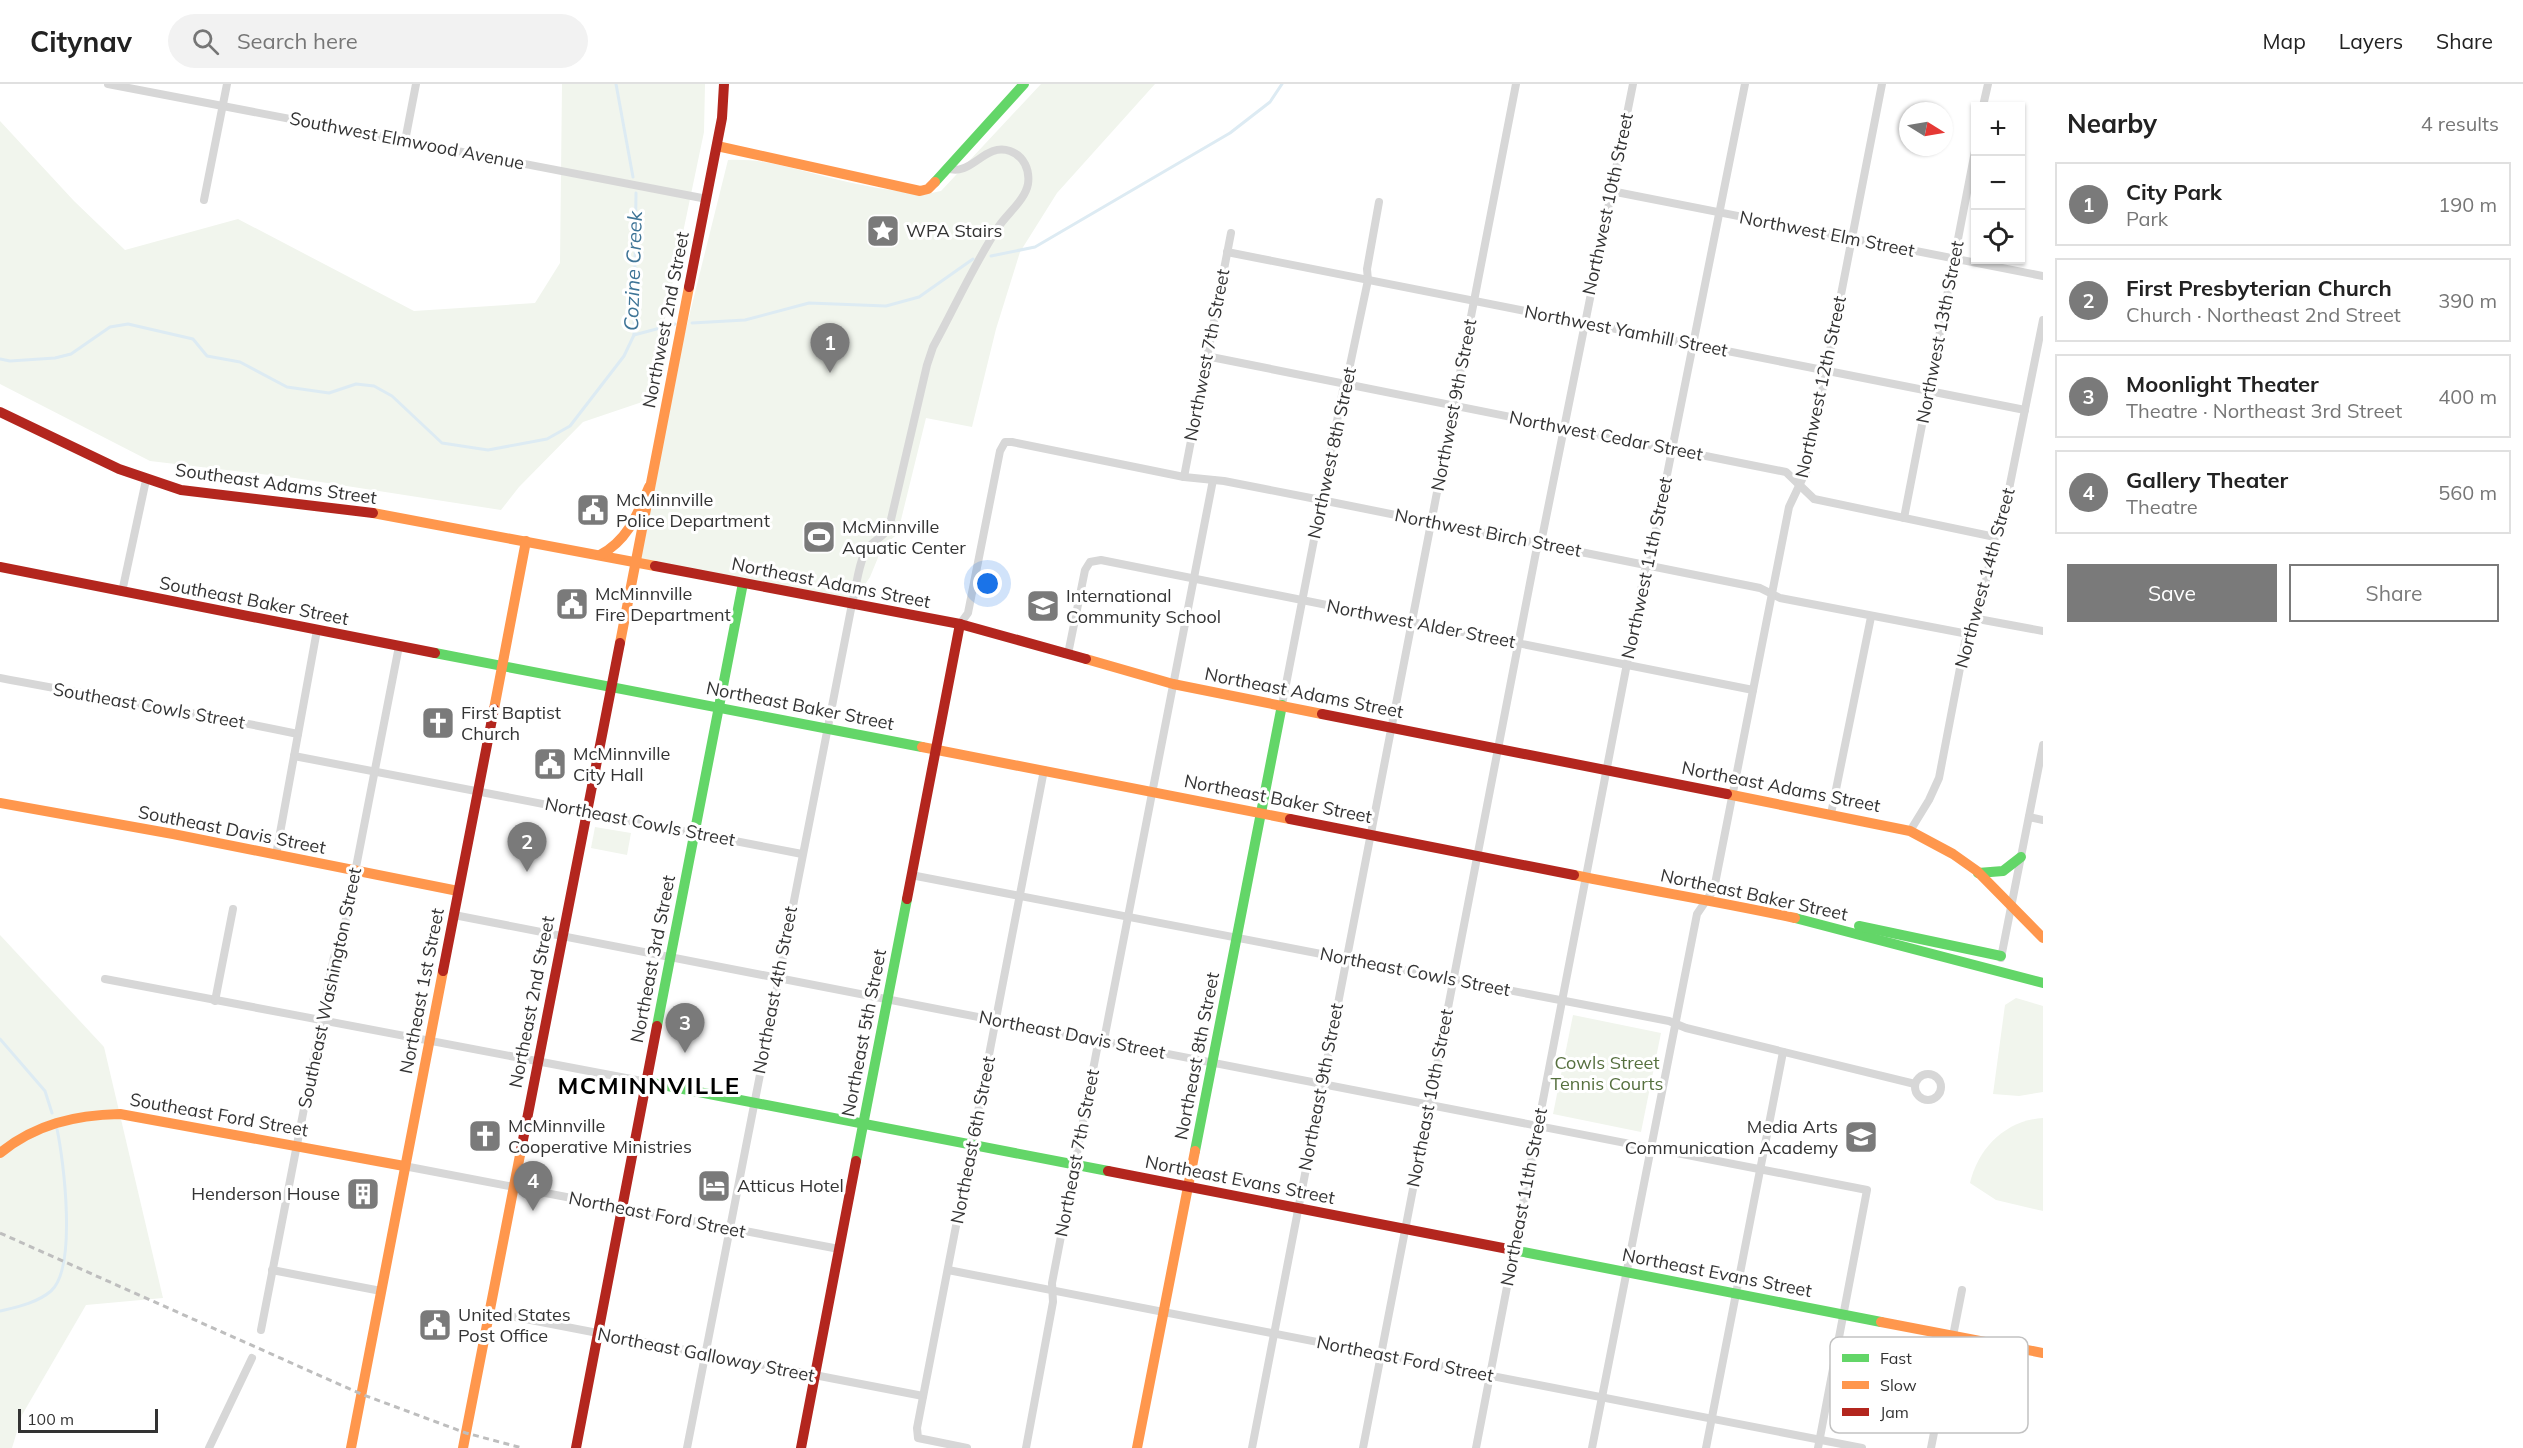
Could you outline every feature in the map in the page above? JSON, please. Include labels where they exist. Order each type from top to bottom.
[{"type":"main road","name":"Northwest 2nd Street","points":[[635,562],[717,146],[724,84]]},
{"type":"main road","points":[[717,146],[786,160],[842,176],[920,191],[928,189],[1024,84]]},
{"type":"main road","name":"Southeast Adams Street","points":[[0,412],[119,469],[181,490],[216,496],[383,514],[526,541]]},
{"type":"main road","points":[[599,555],[616,548],[623,540],[649,487]]},
{"type":"main road","name":"Northeast Adams Street","points":[[526,541],[960,624],[1025,639],[1068,654],[1173,684],[1910,831],[1947,849],[1978,873],[2043,938]]},
{"type":"main road","name":"Northeast 1st Street","points":[[351,1448],[526,541]]},
{"type":"main road","name":"Northeast 2nd Street","points":[[463,1448],[635,562]]},
{"type":"main road","name":"Southeast Baker Street","points":[[0,567],[502,666]]},
{"type":"main road","name":"Northeast 3rd Street","points":[[576,1448],[743,583]]},
{"type":"main road","name":"Northeast 5th Street","points":[[801,1448],[960,624]]},
{"type":"main road","name":"Northeast Baker Street","points":[[502,666],[1706,900],[1803,920],[2043,983]]},
{"type":"main road","name":"Northeast 8th Street","points":[[1137,1448],[1282,705]]},
{"type":"main road","name":"Southeast Davis Street","points":[[0,803],[458,891]]},
{"type":"main road","points":[[1978,873],[2003,871],[2021,857]]},
{"type":"main road","points":[[1803,920],[1842,923],[2001,956]]},
{"type":"main road","name":"Northeast Evans Street","points":[[646,1082],[1958,1337]]},
{"type":"main road","name":"Southeast Ford Street","points":[[0,1153],[26,1133],[45,1124],[76,1116],[97,1114],[142,1116],[404,1167]]},
{"type":"main road","name":"Northeast Evans Street","points":[[2028,1350],[2043,1353]]},
{"type":"street","name":"Southwest Elmwood Avenue","points":[[108,84],[707,199]]},
{"type":"street","points":[[204,201],[227,84]]},
{"type":"street","points":[[405,141],[416,84]]},
{"type":"street","name":"Northwest 9th Street","points":[[1392,727],[1516,84]]},
{"type":"street","name":"Northwest 10th Street","points":[[1498,748],[1633,84]]},
{"type":"street","name":"Northwest 11th Street","points":[[1607,769],[1745,84]]},
{"type":"street","name":"Northwest 12th Street","points":[[1592,1448],[1697,914],[1714,890],[1789,507],[1807,469],[1882,84]]},
{"type":"street","points":[[1984,102],[1988,84]]},
{"type":"street","name":"Northeast 4th Street","points":[[687,1448],[852,603],[868,547],[882,538],[889,528],[933,347],[993,236],[1023,195],[1028,183],[1025,164],[1015,153],[1007,150],[990,151],[963,169],[956,171],[947,168]]},
{"type":"street","name":"Northwest 13th Street","points":[[1904,518],[1974,156]]},
{"type":"street","name":"Northwest Elm Street","points":[[1611,191],[2043,276]]},
{"type":"street","name":"Northwest 8th Street","points":[[1282,705],[1343,390],[1368,280],[1366,269],[1379,202]]},
{"type":"street","name":"Northwest 7th Street","points":[[1184,477],[1230,233]]},
{"type":"street","name":"Northwest Yamhill Street","points":[[1227,252],[2025,410]]},
{"type":"street","name":"Northwest 14th Street","points":[[1910,831],[1939,778],[1968,634],[1978,619],[1995,537],[2002,524],[2043,320]]},
{"type":"street","name":"Northwest Cedar Street","points":[[1206,357],[1786,472],[1814,499],[1995,537]]},
{"type":"street","name":"Northwest Birch Street","points":[[960,624],[969,613],[1000,451],[1005,442],[1012,442],[1184,477],[1213,480],[1321,500],[1539,543],[1760,588],[1780,598],[1968,634]]},
{"type":"street","points":[[122,592],[146,480]]},
{"type":"street","points":[[1173,684],[1213,480]]},
{"type":"street","name":"Northwest Alder Street","points":[[1068,654],[1085,570],[1090,562],[1101,560],[1753,690]]},
{"type":"street","points":[[1831,814],[1871,617]]},
{"type":"street","points":[[1978,619],[2043,631]]},
{"type":"street","points":[[276,855],[317,630]]},
{"type":"street","name":"Southeast Washington Street","points":[[261,1330],[334,957],[345,929],[399,646]]},
{"type":"street","name":"Southeast Cowls Street","points":[[0,678],[150,707],[181,710],[298,734]]},
{"type":"street","name":"Northeast 7th Street","points":[[1026,1448],[1053,1302],[1052,1283],[1097,1049],[1105,1035],[1173,684]]},
{"type":"street","name":"Northeast 9th Street","points":[[1252,1448],[1392,727]]},
{"type":"street","points":[[1998,971],[2043,745]]},
{"type":"street","name":"Northeast 10th Street","points":[[1363,1448],[1498,748]]},
{"type":"street","points":[[294,756],[477,790]]},
{"type":"street","name":"Northeast 11th Street","points":[[1476,1448],[1607,769]]},
{"type":"street","name":"Northeast 6th Street","points":[[967,1448],[918,1438],[917,1428],[1044,770]]},
{"type":"street","name":"Northeast Cowls Street","points":[[477,790],[802,854]]},
{"type":"street","points":[[2029,817],[2043,820]]},
{"type":"street","name":"Northeast Cowls Street","points":[[911,875],[1563,1000],[1676,1024],[1915,1084]]},
{"type":"street","points":[[215,1001],[233,909]]},
{"type":"street","name":"Northeast Davis Street","points":[[454,915],[1867,1190],[1844,1315]]},
{"type":"street","name":"Northeast Evans Street","points":[[105,979],[646,1082]]},
{"type":"street","points":[[1706,1448],[1784,1052]]},
{"type":"street","name":"Northeast Ford Street","points":[[404,1167],[839,1249]]},
{"type":"street","points":[[272,1270],[381,1291]]},
{"type":"street","name":"Northeast Ford Street","points":[[948,1270],[1602,1397],[1819,1444],[1863,1448]]},
{"type":"street","points":[[1953,1336],[1962,1290]]},
{"type":"street","name":"Northeast Galloway Street","points":[[489,1312],[923,1396]]},
{"type":"street","points":[[1840,1337],[1844,1315]]},
{"type":"street","points":[[209,1448],[252,1358]]},
{"type":"street","points":[[1819,1444],[1830,1387]]},
{"type":"street","points":[[1931,1448],[1934,1433]]},
{"type":"green space","points":[[562,84],[705,84],[704,132],[648,400],[583,422],[519,487],[501,510],[295,478],[150,461],[0,384],[0,121],[74,201],[125,250],[238,219],[414,311],[535,303],[560,263]]},
{"type":"green space","points":[[1041,84],[1155,84],[1057,193],[1020,252],[996,329],[972,427],[926,418],[900,524],[895,536],[882,548],[870,577],[852,604],[635,562],[660,433],[728,160],[780,165],[854,183],[922,195],[941,191]]},
{"type":"green space","points":[[595,827],[631,833],[627,855],[591,848]]},
{"type":"green space","points":[[0,935],[104,1047],[163,1298],[86,1305],[22,1415],[12,1448],[0,1448]]},
{"type":"green space","points":[[2016,998],[2043,1006],[2043,1092],[2019,1096],[1993,1094],[2005,1005]]},
{"type":"green space","name":"Cowls Street Tennis Courts","points":[[1573,1015],[1661,1033],[1641,1132],[1553,1114]]},
{"type":"green space","points":[[2043,1118],[2043,1211],[1996,1200],[1970,1183],[1980,1158],[1996,1138],[2017,1124]]},
{"type":"waterway","name":"Cozine Creek","points":[[616,84],[633,177]]},
{"type":"waterway","points":[[991,256],[1035,247],[1230,133],[1270,102],[1282,84]]},
{"type":"waterway","name":"Cozine Creek","points":[[0,359],[10,361],[55,358],[71,354],[110,327],[128,324],[193,339],[207,356],[240,362],[287,387],[329,393],[356,384],[374,386],[392,396],[442,443],[488,450],[547,439],[570,426],[624,356],[634,335],[636,193]]},
{"type":"waterway","points":[[692,323],[745,320],[809,303],[886,306],[919,297],[973,259]]},
{"type":"waterway","points":[[634,335],[675,324]]},
{"type":"waterway","name":"Cozine Creek","points":[[0,1039],[45,1091],[52,1113]]},
{"type":"waterway","name":"Cozine Creek","points":[[0,1311],[40,1299],[51,1291],[59,1279],[64,1261],[66,1214],[63,1165],[57,1129]]},
{"type":"railway","points":[[0,1233],[361,1394],[466,1433],[522,1448]]},
{"type":"traffic: fast","points":[[935,182],[1024,84]]},
{"type":"traffic: fast","points":[[657,1026],[743,583]]},
{"type":"traffic: fast","points":[[435,653],[922,747]]},
{"type":"traffic: fast","points":[[1195,1151],[1282,705]]},
{"type":"traffic: fast","points":[[1978,873],[2003,871],[2021,857]]},
{"type":"traffic: fast","points":[[856,1161],[907,899]]},
{"type":"traffic: fast","points":[[1795,918],[2043,983]]},
{"type":"traffic: fast","points":[[1859,926],[2001,956]]},
{"type":"traffic: fast","points":[[647,1082],[1108,1171]]},
{"type":"traffic: fast","points":[[1508,1249],[1881,1322]]},
{"type":"traffic: slow","points":[[717,146],[920,191],[928,189],[935,182]]},
{"type":"traffic: slow","points":[[620,643],[689,287]]},
{"type":"traffic: slow","points":[[600,555],[610,549],[625,534],[636,517],[649,487]]},
{"type":"traffic: slow","points":[[373,513],[655,566]]},
{"type":"traffic: slow","points":[[494,709],[526,541]]},
{"type":"traffic: slow","points":[[1086,659],[1173,684],[1322,714]]},
{"type":"traffic: slow","points":[[922,747],[1290,819]]},
{"type":"traffic: slow","points":[[1727,794],[1910,831],[1953,854],[1977,871],[2043,938]]},
{"type":"traffic: slow","points":[[0,803],[173,834],[458,891]]},
{"type":"traffic: slow","points":[[1574,875],[1795,918]]},
{"type":"traffic: slow","points":[[351,1448],[443,971]]},
{"type":"traffic: slow","points":[[0,1153],[28,1135],[57,1123],[87,1116],[120,1114],[404,1166]]},
{"type":"traffic: slow","points":[[463,1448],[521,1150]]},
{"type":"traffic: slow","points":[[1137,1448],[1195,1151]]},
{"type":"traffic: slow","points":[[1881,1322],[1959,1337]]},
{"type":"traffic: slow","points":[[2028,1350],[2043,1353]]},
{"type":"traffic: jam","points":[[689,287],[722,118],[724,84]]},
{"type":"traffic: jam","points":[[0,412],[119,469],[181,490],[373,513]]},
{"type":"traffic: jam","points":[[655,566],[960,624],[1086,659]]},
{"type":"traffic: jam","points":[[0,567],[435,653]]},
{"type":"traffic: jam","points":[[907,899],[960,624]]},
{"type":"traffic: jam","points":[[521,1150],[620,643]]},
{"type":"traffic: jam","points":[[443,971],[494,709]]},
{"type":"traffic: jam","points":[[1322,714],[1727,794]]},
{"type":"traffic: jam","points":[[1290,819],[1574,875]]},
{"type":"traffic: jam","points":[[576,1448],[657,1026]]},
{"type":"traffic: jam","points":[[801,1448],[856,1161]]},
{"type":"traffic: jam","points":[[1108,1171],[1508,1249]]},
{"type":"place","name":"WPA Stairs","points":[[883,231]]},
{"type":"place","name":"City Park","points":[[830,373]]},
{"type":"place","name":"McMinnville Police Department","points":[[593,510]]},
{"type":"place","name":"McMinnville Aquatic Center","points":[[819,537]]},
{"type":"place","name":"McMinnville Fire Department","points":[[572,604]]},
{"type":"place","name":"International Community School","points":[[1043,606]]},
{"type":"place","name":"First Baptist Church","points":[[438,723]]},
{"type":"place","name":"McMinnville City Hall","points":[[550,764]]},
{"type":"place","name":"First Presbyterian Church","points":[[527,872]]},
{"type":"place","name":"Moonlight Theater","points":[[685,1053]]},
{"type":"place","name":"McMinnville Cooperative Ministries","points":[[485,1136]]},
{"type":"place","name":"Media Arts Communication Academy","points":[[1861,1137]]},
{"type":"place","name":"Atticus Hotel","points":[[714,1186]]},
{"type":"place","name":"Henderson House","points":[[363,1194]]},
{"type":"place","name":"Gallery Theater","points":[[533,1211]]},
{"type":"place","name":"United States Post Office","points":[[435,1325]]},
{"type":"district","name":"MCMINNVILLE","points":[[649,1086]]}]
